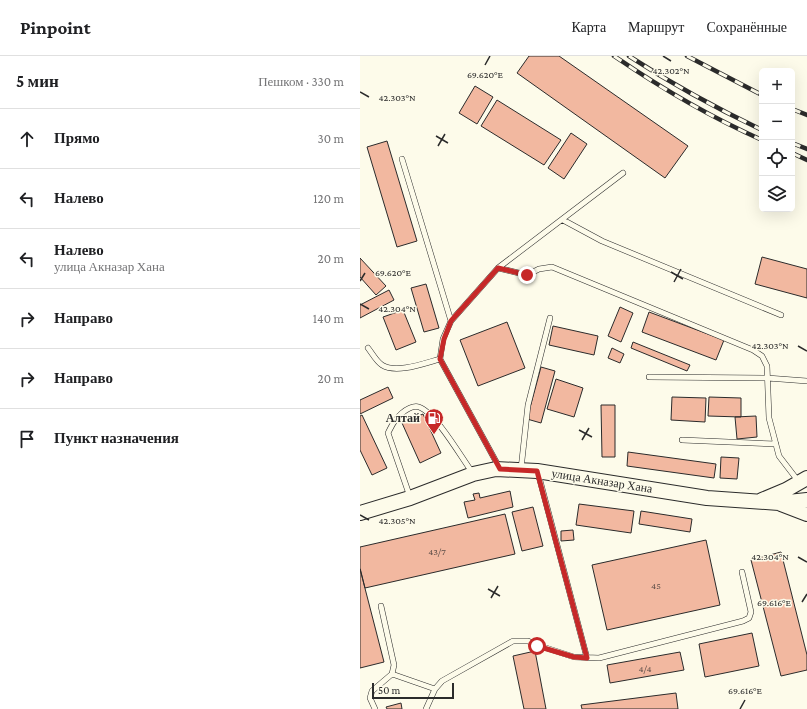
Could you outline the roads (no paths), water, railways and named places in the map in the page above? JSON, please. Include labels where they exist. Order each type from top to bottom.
[{"type":"main road","name":"улица Акназар Хана","points":[[360,513],[410,498],[472,474],[500,469],[537,471],[707,498],[779,503],[807,500]]},
{"type":"main road","points":[[760,501],[803,480]]},
{"type":"main road","name":"улица Акназар Хана","points":[[779,503],[807,514]]},
{"type":"lane","points":[[402,159],[451,321]]},
{"type":"lane","points":[[500,469],[440,359],[444,339],[451,321],[498,268],[623,173]]},
{"type":"lane","points":[[563,220],[602,241],[781,315]]},
{"type":"lane","points":[[498,268],[527,275],[539,269],[552,267],[753,350],[762,356],[767,366],[769,418],[779,456],[803,480]]},
{"type":"lane","points":[[521,470],[528,405],[550,318]]},
{"type":"lane","points":[[368,348],[382,364],[392,369],[405,368],[440,359]]},
{"type":"lane","points":[[649,377],[768,378],[807,381]]},
{"type":"lane","points":[[410,498],[388,433],[394,420],[407,409],[414,406],[420,407],[430,413],[445,432],[472,474]]},
{"type":"lane","points":[[682,440],[776,444]]},
{"type":"lane","points":[[537,471],[587,658]]},
{"type":"lane","points":[[426,709],[434,689],[442,681],[513,642],[528,641],[537,646],[574,657],[599,658],[743,622],[749,618],[751,612],[742,572]]},
{"type":"lane","points":[[375,709],[370,698],[372,691],[392,674],[394,665],[381,606]]},
{"type":"lane","points":[[392,674],[434,689]]},
{"type":"railway","points":[[614,56],[686,101],[724,122],[759,139]]},
{"type":"railway","points":[[629,56],[694,95],[759,128]]},
{"type":"railway","points":[[687,56],[759,93]]},
{"type":"railway","points":[[795,110],[807,115]]},
{"type":"railway","points":[[795,144],[807,149]]},
{"type":"railway","points":[[795,154],[807,160]]},
{"type":"place","name":"Алтай","points":[[434,435]]}]
